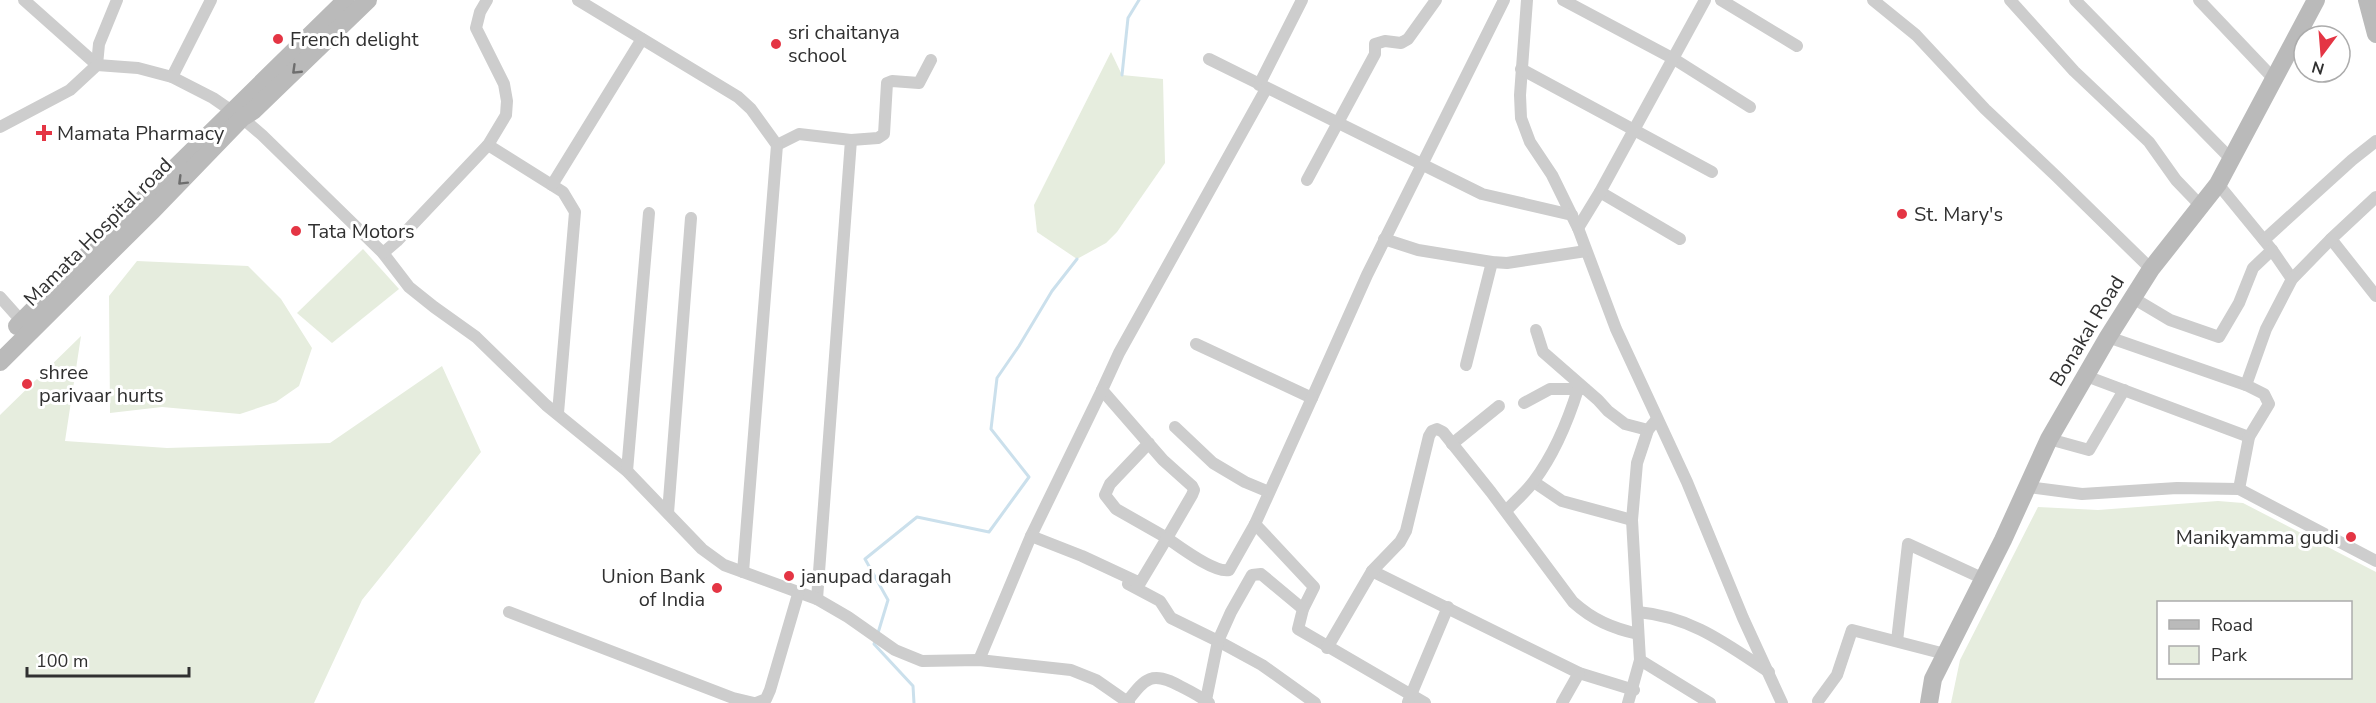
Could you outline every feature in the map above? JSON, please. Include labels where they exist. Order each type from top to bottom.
[{"type":"main road","points":[[242,111],[346,0]]},
{"type":"main road","points":[[242,111],[368,0]]},
{"type":"main road","name":"Bonakal Road","points":[[1929,703],[1933,679],[2028,488],[2049,439],[2108,337],[2151,269],[2218,184],[2316,0]]},
{"type":"main road","points":[[2367,0],[2376,29]]},
{"type":"main road","name":"Mamata Hospital road","points":[[0,344],[26,326],[152,211],[242,111]]},
{"type":"main road","name":"Mamata Hospital road","points":[[0,362],[26,326]]},
{"type":"street","points":[[24,0],[97,65],[138,68],[172,76],[242,111],[262,135],[383,253],[409,287],[434,308],[476,337],[546,405],[558,412],[627,471],[702,549],[724,565],[817,599],[848,617],[895,650],[922,661],[979,660],[1071,670],[1096,680],[1127,702],[1142,684],[1155,676],[1164,678],[1207,702],[1218,640],[1252,575],[1261,574],[1303,609]]},
{"type":"street","points":[[0,127],[70,90],[97,65],[99,44],[117,0]]},
{"type":"street","points":[[383,253],[488,145],[506,115],[507,101],[504,84],[476,28],[480,12],[487,0]]},
{"type":"street","points":[[578,0],[738,97],[751,109],[777,146],[743,572]]},
{"type":"street","points":[[979,660],[1031,536],[1119,353],[1263,87],[1302,0]]},
{"type":"street","points":[[1306,180],[1375,54],[1375,44],[1384,41],[1401,44],[1436,0]]},
{"type":"street","points":[[1149,443],[1110,484],[1105,495],[1116,509],[1206,563],[1224,571],[1229,570],[1255,524],[1384,239],[1504,0]]},
{"type":"street","points":[[1527,0],[1521,69],[1521,118],[1530,142],[1552,175],[1578,228],[1616,328],[1688,482],[1743,618],[1782,703]]},
{"type":"street","points":[[1563,0],[1674,59],[1750,107]]},
{"type":"street","points":[[1578,228],[1674,59],[1704,0]]},
{"type":"street","points":[[1722,0],[1797,46]]},
{"type":"street","points":[[1873,0],[1916,34],[1985,109],[2151,269]]},
{"type":"street","points":[[2010,0],[2074,71],[2149,142],[2176,180],[2201,206]]},
{"type":"street","points":[[2075,0],[2230,158]]},
{"type":"street","points":[[2199,0],[2273,78]]},
{"type":"street","points":[[172,76],[206,2]]},
{"type":"street","points":[[552,185],[642,39]]},
{"type":"street","points":[[1209,58],[1263,87],[1338,121],[1420,165],[1482,194],[1572,215]]},
{"type":"street","points":[[777,146],[799,134],[850,140],[878,138],[884,134],[887,83],[892,81],[919,82],[931,60]]},
{"type":"street","points":[[1521,69],[1713,172]]},
{"type":"street","points":[[817,599],[850,140]]},
{"type":"street","points":[[2133,298],[2170,320],[2219,337],[2239,303],[2253,268],[2268,245],[2352,160],[2376,141]]},
{"type":"street","points":[[488,145],[563,192],[575,212],[558,412]]},
{"type":"street","points":[[2218,184],[2268,245],[2292,279]]},
{"type":"street","points":[[1600,192],[1680,239]]},
{"type":"street","points":[[2246,385],[2266,329],[2292,279],[2376,198]]},
{"type":"street","points":[[627,471],[649,213]]},
{"type":"street","points":[[668,513],[692,218]]},
{"type":"street","points":[[1384,239],[1418,250],[1492,262],[1586,251]]},
{"type":"street","points":[[2331,239],[2376,296]]},
{"type":"street","points":[[1466,365],[1492,262]]},
{"type":"street","points":[[0,297],[26,326]]},
{"type":"street","points":[[1536,330],[1543,352],[1582,389],[1625,424],[1648,430]]},
{"type":"street","points":[[2108,337],[2246,385],[2264,394],[2269,404],[2249,437],[2239,489]]},
{"type":"street","points":[[1196,344],[1312,398]]},
{"type":"street","points":[[2086,376],[2249,437]]},
{"type":"street","points":[[1524,404],[1550,389],[1582,389]]},
{"type":"street","points":[[1506,511],[1534,482],[1556,446],[1582,389]]},
{"type":"street","points":[[1031,536],[1082,556],[1140,583],[1194,490],[1189,482],[1163,460],[1102,390]]},
{"type":"street","points":[[2049,439],[2089,450],[2124,390]]},
{"type":"street","points":[[1452,444],[1499,405]]},
{"type":"street","points":[[1628,703],[1634,690],[1640,660],[1632,520],[1637,463],[1648,430],[1657,419]]},
{"type":"street","points":[[1175,427],[1213,464],[1269,492]]},
{"type":"street","points":[[1328,648],[1372,571],[1400,542],[1406,531],[1430,433],[1434,430],[1440,430],[1452,444],[1580,609],[1600,623],[1638,634]]},
{"type":"street","points":[[1534,482],[1562,501],[1632,520]]},
{"type":"street","points":[[2028,488],[2082,495],[2177,488],[2239,489],[2376,561]]},
{"type":"street","points":[[1255,524],[1314,587],[1303,609],[1298,629],[1409,699],[1425,703]]},
{"type":"street","points":[[1897,641],[1908,544],[1984,579]]},
{"type":"street","points":[[1091,564],[1160,600],[1172,618],[1262,665],[1315,703]]},
{"type":"street","points":[[1372,571],[1579,673],[1634,690]]},
{"type":"street","points":[[509,612],[733,698],[755,703],[766,699],[770,690],[799,591]]},
{"type":"street","points":[[1409,699],[1448,607]]},
{"type":"street","points":[[1638,612],[1662,614],[1695,626],[1715,636],[1770,673]]},
{"type":"street","points":[[1819,702],[1837,675],[1852,630],[1945,654]]},
{"type":"street","points":[[1640,660],[1710,703]]},
{"type":"street","points":[[1562,703],[1579,673]]},
{"type":"green space","points":[[1111,52],[1122,75],[1163,79],[1165,163],[1117,232],[1106,243],[1077,259],[1037,232],[1034,205]]},
{"type":"green space","points":[[363,249],[399,289],[332,343],[297,313]]},
{"type":"green space","points":[[137,261],[248,266],[281,299],[312,348],[299,386],[276,402],[240,414],[162,407],[110,413],[109,296]]},
{"type":"green space","points":[[81,336],[65,441],[167,448],[330,443],[442,366],[481,452],[362,600],[314,703],[0,703],[0,415]]},
{"type":"green space","points":[[2218,501],[2243,503],[2376,572],[2376,703],[1951,703],[1960,660],[2038,507],[2098,510]]},
{"type":"waterway","points":[[1122,75],[1128,18],[1139,0]]},
{"type":"waterway","points":[[878,633],[888,600],[865,559],[917,517],[989,532],[1029,477],[991,429],[997,378],[1052,291],[1077,259]]},
{"type":"waterway","points":[[876,639],[874,644],[913,686],[914,703]]},
{"type":"place","name":"French delight","points":[[278,39]]},
{"type":"place","name":"sri chaitanya school","points":[[776,44]]},
{"type":"place","name":"Mamata Pharmacy","points":[[44,133]]},
{"type":"place","name":"St. Mary's","points":[[1902,214]]},
{"type":"place","name":"Tata Motors","points":[[296,231]]},
{"type":"place","name":"shree parivaar hurts","points":[[27,384]]},
{"type":"place","name":"Manikyamma gudi","points":[[2351,537]]},
{"type":"place","name":"janupad daragah","points":[[789,576]]},
{"type":"place","name":"Union Bank of India","points":[[717,588]]}]
